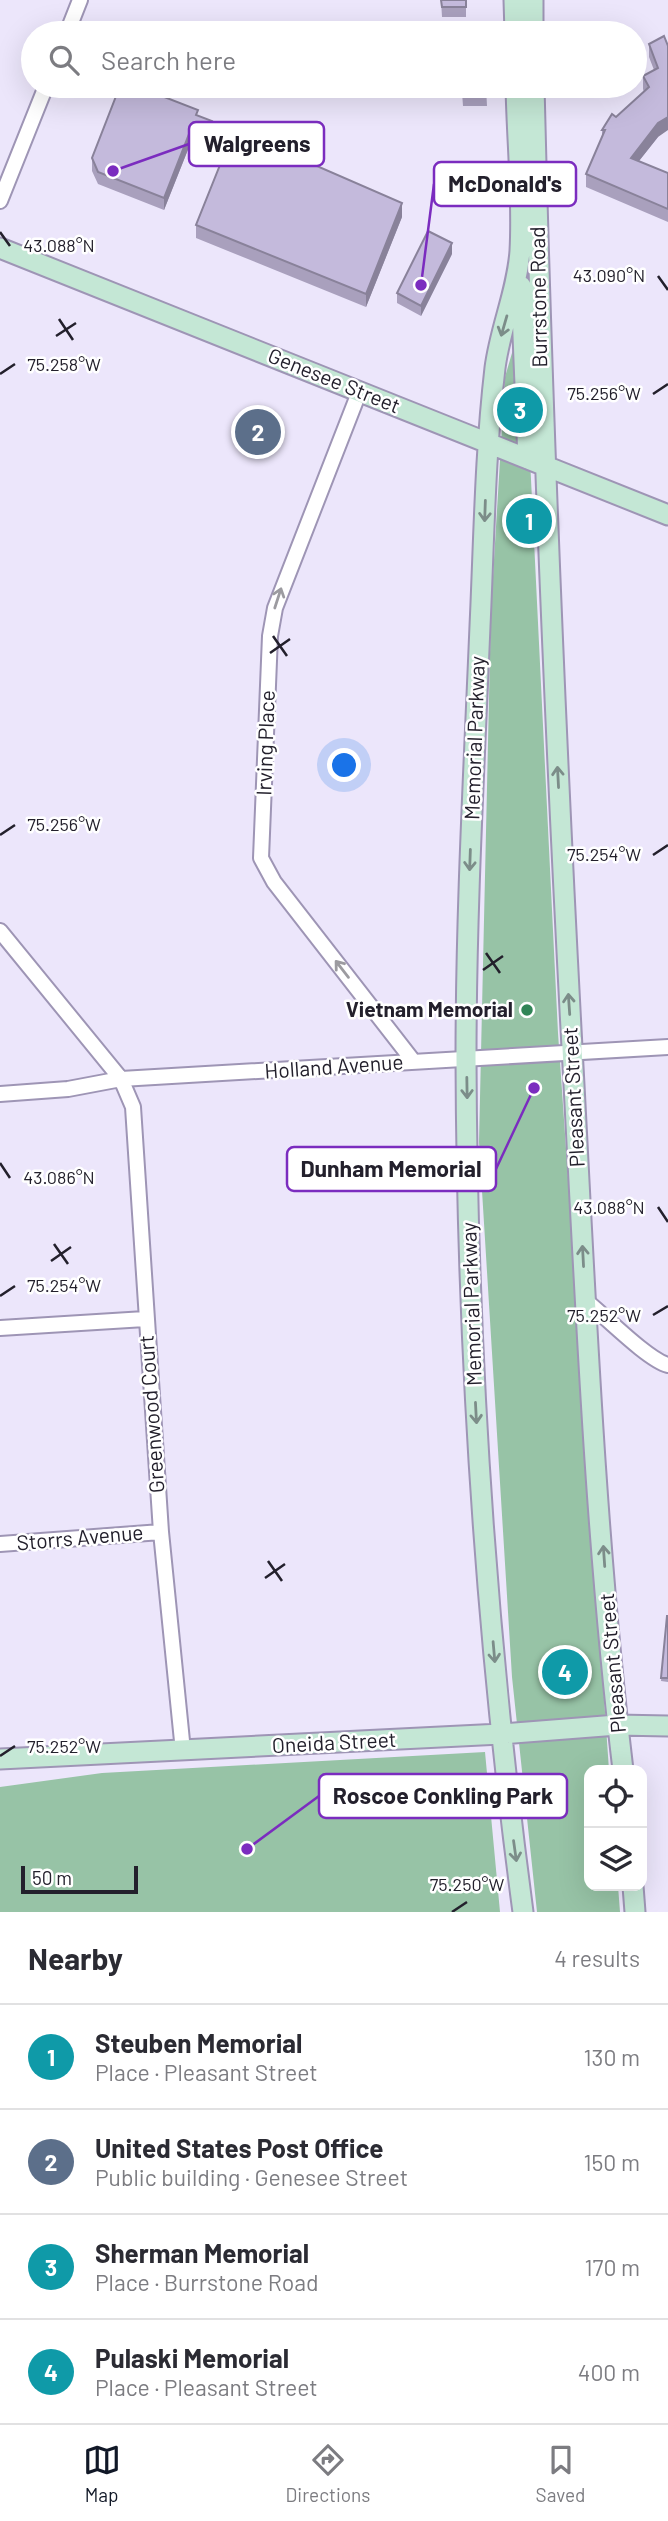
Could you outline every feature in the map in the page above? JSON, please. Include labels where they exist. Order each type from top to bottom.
[{"type":"street","points":[[72,21],[80,0]]},
{"type":"street","points":[[514,0],[515,21]]},
{"type":"street","points":[[533,0],[533,21]]},
{"type":"street","points":[[0,201],[41,98]]},
{"type":"street","name":"Burrstone Road","points":[[488,443],[499,343],[516,282],[520,250],[516,98]]},
{"type":"street","name":"Burrstone Road","points":[[534,98],[536,462]]},
{"type":"street","name":"Genesee Street","points":[[0,248],[668,515]]},
{"type":"street","points":[[520,250],[536,462]]},
{"type":"street","name":"Irving Place","points":[[360,390],[275,608],[270,636],[261,858],[274,882],[414,1062]]},
{"type":"street","name":"Memorial Parkway","points":[[488,443],[468,897],[466,1057],[470,1284],[480,1487],[501,1734],[523,1912]]},
{"type":"street","name":"Pleasant Street","points":[[536,462],[585,1300],[617,1725],[622,1765]]},
{"type":"street","name":"Greenwood Court","points":[[0,931],[121,1079],[133,1107],[161,1532],[183,1751]]},
{"type":"street","name":"Holland Avenue","points":[[0,1094],[68,1089],[121,1079],[305,1071],[466,1057],[668,1047]]},
{"type":"street","points":[[585,1300],[653,1360],[668,1365]]},
{"type":"street","points":[[0,1328],[145,1319]]},
{"type":"street","name":"Storrs Avenue","points":[[0,1544],[161,1532]]},
{"type":"street","name":"Oneida Street","points":[[0,1759],[501,1734],[617,1725],[668,1726]]},
{"type":"street","points":[[633,1891],[635,1912]]},
{"type":"green space","points":[[523,315],[558,1033],[609,1765],[584,1765],[584,1891],[618,1891],[620,1912],[537,1912],[512,1677],[479,1142],[491,610],[505,377]]},
{"type":"green space","points":[[485,1752],[500,1912],[0,1912],[0,1787],[102,1773]]},
{"type":"building","points":[[441,0],[466,0],[466,7],[442,7]]},
{"type":"building","points":[[664,36],[668,46],[668,117],[658,123],[631,158],[668,173],[668,209],[586,174],[605,130],[602,130],[612,114],[616,117],[637,98],[647,98],[647,74],[658,68],[649,44]]},
{"type":"building","points":[[115,98],[167,98],[198,110],[196,115],[212,121],[205,140],[189,134],[164,198],[98,172],[92,158]]},
{"type":"building","points":[[234,130],[402,203],[366,294],[196,225]]},
{"type":"building","points":[[428,231],[452,243],[421,306],[397,293]]},
{"type":"building","points":[[667,1616],[668,1678],[661,1678]]},
{"type":"place","name":"Walgreens","points":[[113,171]]},
{"type":"place","name":"McDonald's","points":[[421,285]]},
{"type":"place","name":"Sherman Memorial","points":[[520,410]]},
{"type":"place","name":"United States Post Office","points":[[258,432]]},
{"type":"place","name":"Steuben Memorial","points":[[529,521]]},
{"type":"place","name":"Vietnam Memorial","points":[[527,1010]]},
{"type":"place","name":"Dunham Memorial","points":[[534,1088]]},
{"type":"place","name":"Pulaski Memorial","points":[[565,1672]]},
{"type":"place","name":"Roscoe Conkling Park","points":[[247,1849]]}]
